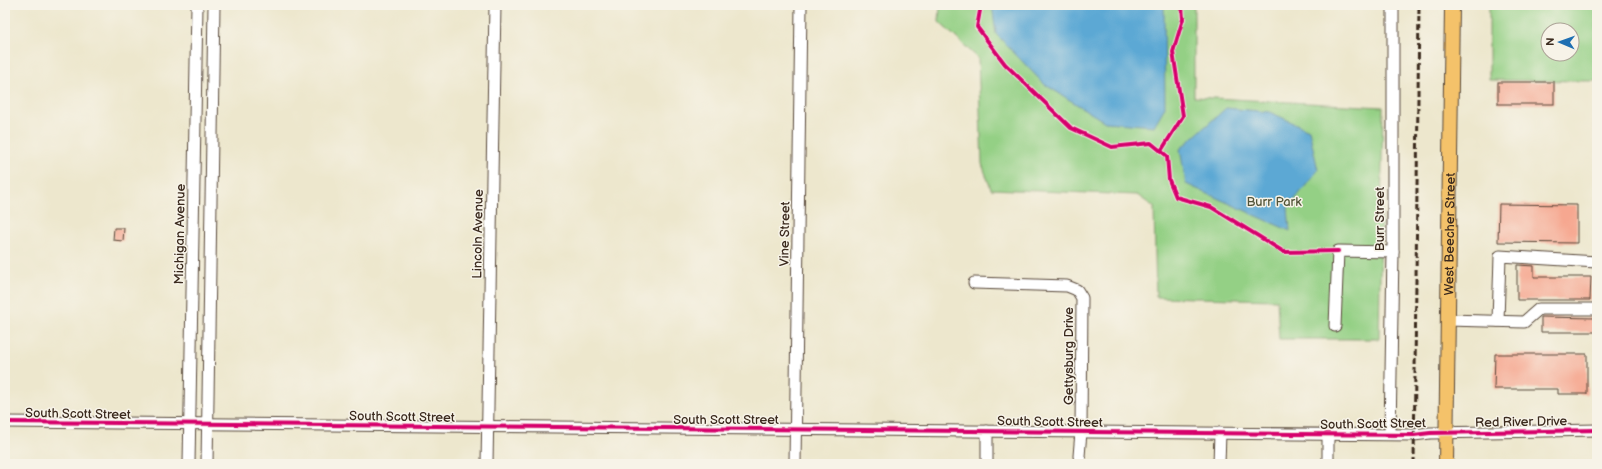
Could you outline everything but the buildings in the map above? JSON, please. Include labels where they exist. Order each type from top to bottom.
[{"type":"main road","name":"West Beecher Street","points":[[1446,464],[1452,5]]},
{"type":"street","name":"Michigan Avenue","points":[[189,464],[197,5]]},
{"type":"street","points":[[207,464],[214,5]]},
{"type":"street","name":"Lincoln Avenue","points":[[488,464],[495,5]]},
{"type":"street","name":"Vine Street","points":[[795,464],[801,5]]},
{"type":"street","name":"Burr Street","points":[[1390,434],[1393,252],[1393,5]]},
{"type":"street","points":[[1335,326],[1338,251],[1393,252]]},
{"type":"street","points":[[1498,321],[1500,256],[1597,262]]},
{"type":"street","name":"Gettysburg Drive","points":[[974,283],[1067,286],[1077,290],[1082,298],[1081,432],[1079,456],[1081,464]]},
{"type":"street","points":[[1447,320],[1524,322],[1539,309],[1597,309]]},
{"type":"street","name":"South Scott Street","points":[[5,422],[796,430],[1220,432],[1414,435],[1446,433]]},
{"type":"street","name":"Red River Drive","points":[[1446,433],[1597,430]]},
{"type":"street","points":[[986,431],[987,464]]},
{"type":"street","points":[[1219,464],[1220,432]]},
{"type":"street","points":[[1328,434],[1328,464]]},
{"type":"green space","name":"Burr Park","points":[[940,5],[1194,5],[1194,97],[1383,107],[1379,339],[1279,339],[1277,300],[1156,297],[1154,207],[1137,195],[991,189],[982,164],[978,58],[939,22]]},
{"type":"green space","points":[[1489,5],[1597,5],[1597,81],[1489,80]]},
{"type":"water","points":[[992,5],[1164,5],[1165,107],[1154,126],[1105,122],[1044,84],[996,34]]},
{"type":"water","points":[[1226,108],[1270,112],[1309,130],[1318,170],[1288,208],[1290,231],[1186,184],[1180,149]]},
{"type":"railway","points":[[1414,464],[1419,5]]},
{"type":"cycle path","points":[[981,5],[977,27],[1005,64],[1071,128],[1112,147],[1151,143],[1167,156],[1169,180],[1176,197],[1211,207],[1284,252],[1338,251]]},
{"type":"cycle path","points":[[1161,151],[1183,116],[1173,52],[1183,19],[1182,5]]},
{"type":"cycle path","points":[[5,422],[1414,435],[1430,433],[1597,430]]}]
